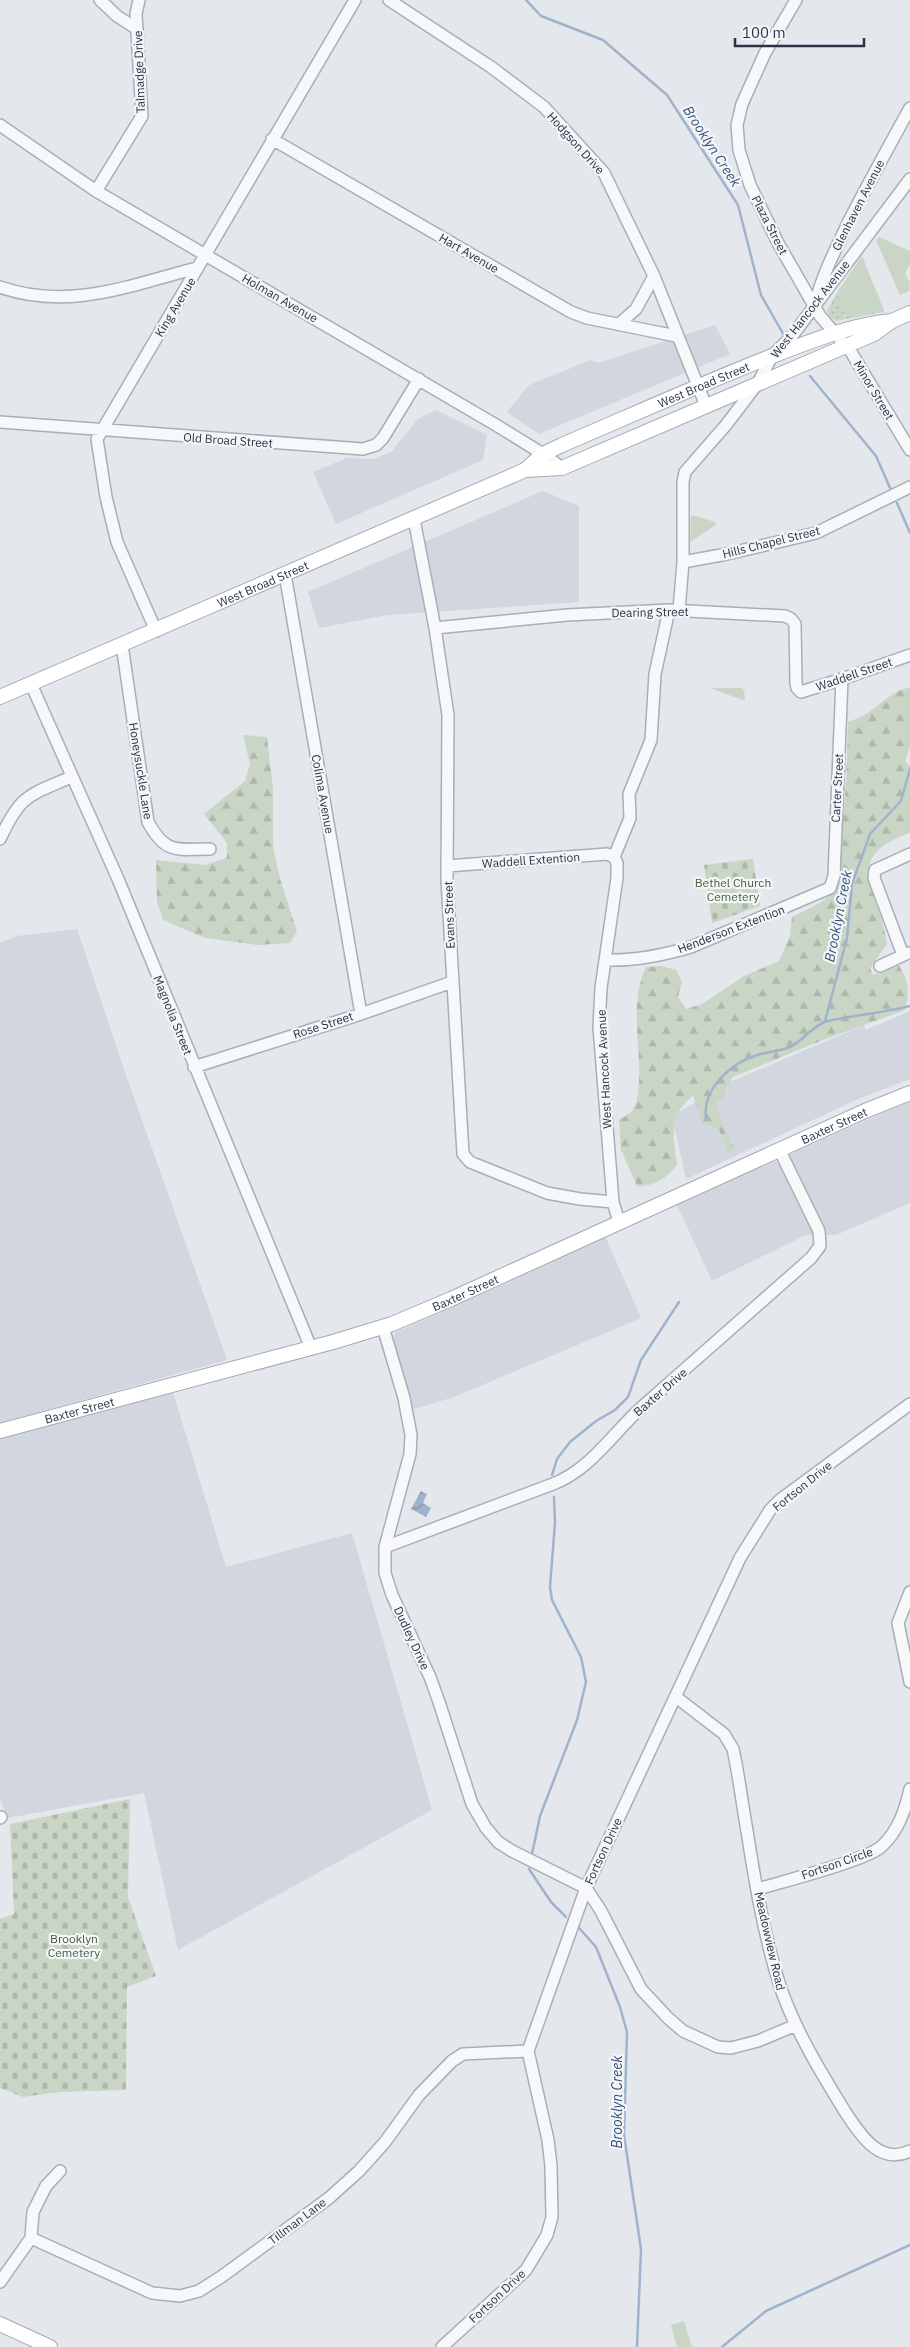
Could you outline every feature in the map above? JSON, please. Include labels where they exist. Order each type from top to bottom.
[{"type":"main road","name":"West Broad Street","points":[[525,470],[562,468],[874,334],[892,321],[910,313]]},
{"type":"main road","name":"West Broad Street","points":[[0,697],[525,470],[543,454],[698,386],[833,333],[870,323],[892,321]]},
{"type":"main road","name":"Baxter Street","points":[[0,1431],[383,1327],[451,1299],[780,1149],[910,1093]]},
{"type":"main road","points":[[0,2324],[50,2347]]},
{"type":"street","points":[[100,0],[117,16],[137,29]]},
{"type":"street","name":"Talmadge Drive","points":[[96,191],[142,116],[136,14],[139,0]]},
{"type":"street","name":"King Avenue","points":[[156,631],[125,562],[111,521],[97,440],[101,430],[355,0]]},
{"type":"street","name":"Hodgson Drive","points":[[389,0],[491,66],[544,107],[604,173],[654,276],[676,336],[706,406]]},
{"type":"street","name":"Plaza Street","points":[[796,0],[765,53],[742,104],[737,125],[739,150],[750,185],[778,243],[814,306],[833,333]]},
{"type":"street","name":"Glenhaven Avenue","points":[[814,306],[820,283],[848,224],[910,108]]},
{"type":"street","name":"Holman Avenue","points":[[0,125],[96,191],[419,379],[543,454],[562,468]]},
{"type":"street","name":"Hart Avenue","points":[[272,139],[571,312],[587,318],[676,336]]},
{"type":"street","name":"West Hancock Avenue","points":[[619,1222],[613,1202],[599,1027],[601,988],[617,878],[617,863],[614,857],[630,818],[629,794],[651,740],[655,674],[674,610],[683,562],[683,482],[685,472],[726,425],[758,383],[772,356],[792,336],[910,179]]},
{"type":"street","points":[[848,224],[867,235]]},
{"type":"street","points":[[0,287],[32,295],[57,298],[108,293],[197,268]]},
{"type":"street","points":[[619,324],[636,309],[654,276]]},
{"type":"street","name":"Minor Street","points":[[833,333],[846,346],[910,450]]},
{"type":"street","name":"Old Broad Street","points":[[0,422],[348,450],[370,448],[383,438],[419,379]]},
{"type":"street","name":"Hills Chapel Street","points":[[683,562],[728,554],[816,533],[910,487]]},
{"type":"street","name":"Evans Street","points":[[414,518],[436,628],[449,739],[447,866],[461,1146],[464,1157],[470,1162],[539,1190],[580,1199],[613,1202]]},
{"type":"street","name":"Colima Avenue","points":[[285,574],[360,1014]]},
{"type":"street","name":"Dearing Street","points":[[436,628],[567,615],[674,610],[784,616],[791,619],[796,627],[796,683],[798,690]]},
{"type":"street","name":"Honeysuckle Lane","points":[[122,645],[148,822],[157,839],[170,848],[210,849]]},
{"type":"street","name":"Waddell Street","points":[[798,690],[805,691],[910,655]]},
{"type":"street","name":"Carter Street","points":[[824,892],[830,888],[834,876],[842,679]]},
{"type":"street","name":"Magnolia Street","points":[[31,684],[118,880],[311,1348]]},
{"type":"street","points":[[0,839],[14,810],[25,798],[71,776]]},
{"type":"street","name":"Waddell Extention","points":[[447,866],[607,854],[614,857]]},
{"type":"street","points":[[880,966],[907,954],[879,893],[874,878],[875,870],[910,854]]},
{"type":"street","name":"Henderson Extention","points":[[606,960],[633,959],[667,954],[691,947],[824,892]]},
{"type":"street","name":"Rose Street","points":[[194,1067],[360,1014],[452,982]]},
{"type":"street","name":"Baxter Drive","points":[[385,1547],[570,1476],[602,1448],[640,1408],[811,1258],[820,1246],[819,1231],[780,1149]]},
{"type":"street","name":"Dudley Drive","points":[[383,1327],[404,1398],[411,1435],[410,1454],[385,1547],[384,1561],[392,1595],[430,1677],[449,1726],[472,1804],[486,1828],[498,1842],[512,1851],[586,1888]]},
{"type":"street","name":"Fortson Drive","points":[[442,2347],[526,2270],[547,2235],[552,2217],[551,2166],[548,2140],[528,2051],[586,1888],[740,1558],[770,1510],[799,1485],[910,1404]]},
{"type":"street","points":[[910,1592],[898,1623],[910,1682]]},
{"type":"street","name":"Meadowview Road","points":[[676,1697],[724,1734],[733,1748],[773,1961],[786,2002],[796,2025],[840,2103],[866,2142],[877,2150],[889,2155],[901,2156],[910,2151]]},
{"type":"street","name":"Fortson Circle","points":[[758,1889],[853,1859],[880,1848],[898,1828],[910,1789]]},
{"type":"street","points":[[586,1888],[601,1910],[641,1989],[668,2018],[684,2031],[706,2043],[718,2047],[731,2048],[758,2042],[796,2025]]},
{"type":"street","name":"Tillman Lane","points":[[31,2238],[152,2293],[180,2296],[199,2291],[221,2278],[329,2198],[360,2171],[385,2142],[419,2095],[452,2061],[463,2054],[528,2051]]},
{"type":"street","points":[[0,2282],[31,2238],[33,2212],[46,2186],[60,2171]]},
{"type":"shaded area","points":[[715,325],[730,354],[539,434],[507,412],[529,385],[591,360],[598,363]]},
{"type":"shaded area","points":[[436,410],[487,435],[483,460],[336,524],[313,472],[347,458],[373,459],[391,452],[418,419]]},
{"type":"shaded area","points":[[543,491],[579,506],[579,602],[388,615],[319,628],[308,592]]},
{"type":"shaded area","points":[[77,929],[127,1078],[227,1360],[0,1423],[0,943],[17,936]]},
{"type":"shaded area","points":[[910,1011],[910,1079],[856,1100],[686,1179],[672,1116],[730,1082],[864,1025],[866,1030]]},
{"type":"shaded area","points":[[910,1101],[910,1203],[836,1235],[824,1235],[789,1156],[790,1154]]},
{"type":"shaded area","points":[[774,1161],[778,1163],[785,1175],[816,1235],[806,1235],[712,1281],[677,1205]]},
{"type":"shaded area","points":[[605,1236],[641,1318],[454,1397],[411,1410],[393,1338],[396,1332],[509,1282]]},
{"type":"shaded area","points":[[173,1392],[226,1567],[352,1533],[432,1810],[178,1950],[144,1793],[8,1818],[0,1800],[0,1437]]},
{"type":"green space","points":[[879,237],[910,251],[910,264],[905,274],[910,283],[909,291],[900,295],[876,240]]},
{"type":"green space","points":[[862,256],[884,310],[843,319],[844,313],[832,306],[840,293],[838,291]]},
{"type":"green space","points":[[838,291],[840,293],[833,306],[838,306],[844,311],[843,318],[884,310],[884,312],[836,321],[829,316],[827,311]]},
{"type":"green space","points":[[691,516],[715,522],[716,525],[690,542]]},
{"type":"green space","points":[[710,688],[742,688],[745,701]]},
{"type":"green space","points":[[910,688],[910,747],[905,761],[910,766],[910,833],[888,843],[875,853],[870,865],[869,879],[887,944],[870,968],[873,975],[899,965],[908,987],[905,1010],[823,1040],[733,1077],[725,1090],[724,1099],[715,1103],[734,1149],[728,1152],[719,1130],[702,1122],[693,1096],[679,1110],[676,1118],[674,1145],[677,1165],[660,1181],[650,1185],[637,1186],[621,1150],[619,1120],[633,1110],[637,1099],[639,1068],[637,1009],[641,981],[646,967],[661,966],[676,970],[682,982],[678,997],[686,1009],[702,1004],[744,976],[779,961],[790,936],[792,917],[820,903],[837,890],[846,784],[848,722],[871,711],[898,691]]},
{"type":"green space","points":[[243,735],[267,737],[273,788],[273,847],[280,879],[297,931],[290,943],[257,945],[205,938],[163,920],[157,902],[156,860],[205,865],[227,858],[227,843],[204,814],[245,781],[250,764]]},
{"type":"green space","name":"Bethel Church Cemetery","points":[[753,859],[760,906],[712,923],[704,865]]},
{"type":"green space","name":"Brooklyn Cemetery","points":[[130,1799],[128,1897],[156,1976],[127,1987],[126,2090],[59,2092],[23,2097],[0,2088],[0,1919],[14,1914],[10,1824]]},
{"type":"green space","points":[[684,2321],[692,2347],[677,2347],[671,2325]]},
{"type":"water","points":[[421,1491],[427,1494],[423,1503],[431,1508],[426,1517],[411,1509]]},
{"type":"waterway","name":"Brooklyn Creek","points":[[526,0],[541,16],[603,40],[667,95],[738,205],[761,295],[785,337]]},
{"type":"waterway","name":"Brooklyn Creek","points":[[810,376],[876,456],[891,490]]},
{"type":"waterway","name":"Brooklyn Creek","points":[[897,503],[910,533]]},
{"type":"waterway","name":"Brooklyn Creek","points":[[825,1021],[847,938],[852,884],[870,834],[901,801],[910,769]]},
{"type":"waterway","points":[[706,1118],[706,1107],[714,1087],[728,1071],[747,1059],[790,1047],[818,1025],[828,1021],[910,1006]]},
{"type":"waterway","name":"Brooklyn Creek","points":[[552,1475],[557,1459],[570,1442],[596,1421],[615,1410],[628,1397],[641,1360],[679,1302]]},
{"type":"waterway","name":"Brooklyn Creek","points":[[532,1854],[540,1816],[577,1720],[586,1682],[581,1657],[552,1600],[550,1587],[555,1523],[554,1497]]},
{"type":"waterway","name":"Brooklyn Creek","points":[[529,1869],[551,1902],[566,1917]]},
{"type":"waterway","name":"Brooklyn Creek","points":[[579,1928],[596,1947],[620,2007],[627,2032],[624,2135],[641,2249],[637,2347]]},
{"type":"waterway","points":[[722,2347],[766,2311],[910,2245]]}]
